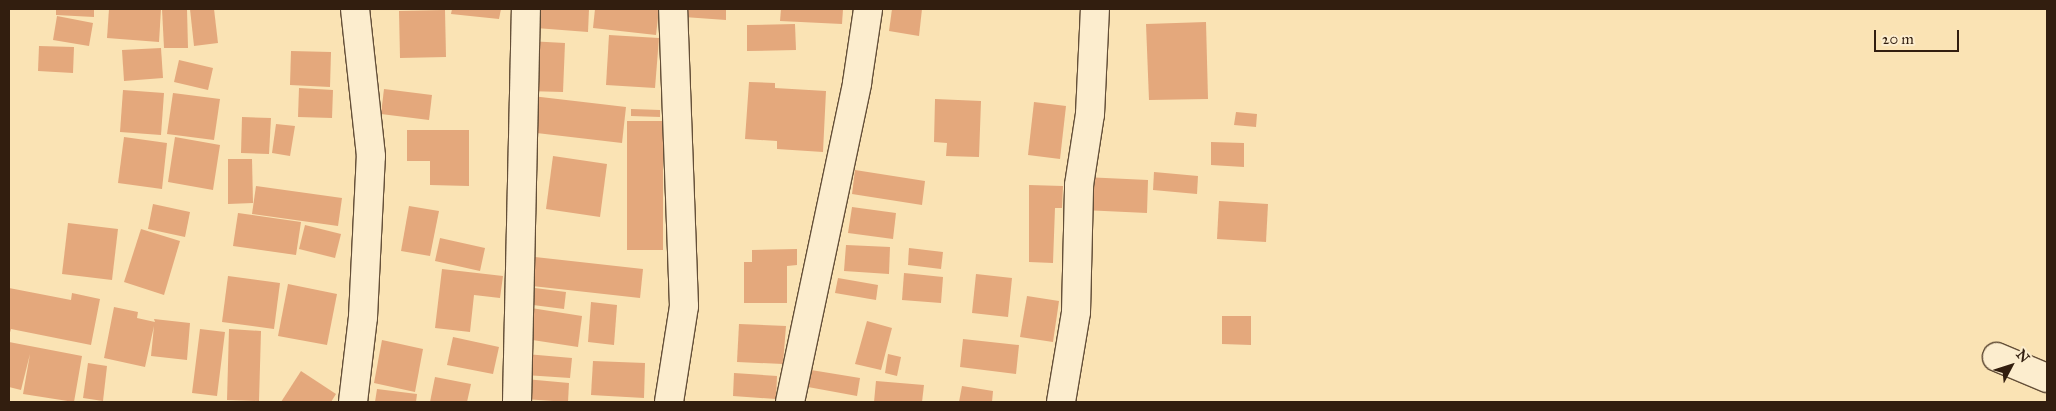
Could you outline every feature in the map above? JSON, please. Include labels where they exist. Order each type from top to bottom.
[{"type":"street","points":[[354,402],[363,317],[372,156],[355,9]]},
{"type":"street","points":[[517,402],[526,9]]},
{"type":"street","points":[[669,402],[684,306],[673,9]]},
{"type":"street","points":[[790,402],[857,83],[868,9]]},
{"type":"street","points":[[1061,402],[1076,312],[1079,184],[1090,114],[1095,9]]},
{"type":"street","points":[[1998,357],[2047,378]]},
{"type":"building","points":[[56,9],[94,9],[94,17],[56,15]]},
{"type":"building","points":[[109,9],[161,9],[159,42],[107,38]]},
{"type":"building","points":[[162,9],[187,9],[188,48],[164,48]]},
{"type":"building","points":[[190,9],[214,9],[218,43],[194,46]]},
{"type":"building","points":[[452,9],[501,9],[499,19],[451,14]]},
{"type":"building","points":[[537,9],[589,9],[588,32],[536,28]]},
{"type":"building","points":[[595,9],[659,9],[656,35],[593,28]]},
{"type":"building","points":[[684,9],[726,9],[726,20],[684,17]]},
{"type":"building","points":[[781,9],[843,9],[842,24],[780,21]]},
{"type":"building","points":[[892,9],[922,9],[919,36],[889,31]]},
{"type":"building","points":[[445,10],[446,57],[400,58],[399,11]]},
{"type":"building","points":[[57,16],[93,23],[89,46],[53,40]]},
{"type":"building","points":[[1206,22],[1208,99],[1149,100],[1146,24]]},
{"type":"building","points":[[795,24],[796,50],[747,51],[747,25]]},
{"type":"building","points":[[609,35],[659,38],[655,88],[606,85]]},
{"type":"building","points":[[528,41],[565,43],[563,92],[527,91]]},
{"type":"building","points":[[39,46],[74,47],[73,73],[38,71]]},
{"type":"building","points":[[161,48],[163,78],[124,81],[122,50]]},
{"type":"building","points":[[291,51],[331,52],[330,87],[290,85]]},
{"type":"building","points":[[179,60],[213,68],[208,90],[174,82]]},
{"type":"building","points":[[749,82],[775,83],[775,88],[826,91],[823,152],[777,149],[777,141],[745,139]]},
{"type":"building","points":[[299,88],[333,90],[332,118],[298,117]]},
{"type":"building","points":[[384,89],[432,95],[429,120],[381,114]]},
{"type":"building","points":[[123,90],[164,93],[161,135],[120,132]]},
{"type":"building","points":[[173,93],[220,99],[214,140],[167,134]]},
{"type":"building","points":[[532,96],[626,107],[622,143],[528,132]]},
{"type":"building","points":[[935,99],[981,101],[979,157],[946,156],[947,143],[934,142]]},
{"type":"building","points":[[1034,102],[1066,106],[1060,159],[1028,155]]},
{"type":"building","points":[[631,109],[660,110],[660,117],[631,116]]},
{"type":"building","points":[[1236,112],[1257,114],[1256,127],[1234,125]]},
{"type":"building","points":[[242,117],[271,118],[269,154],[241,153]]},
{"type":"building","points":[[627,121],[663,121],[663,250],[627,250]]},
{"type":"building","points":[[276,124],[295,126],[290,156],[272,153]]},
{"type":"building","points":[[407,130],[469,130],[469,186],[430,185],[430,161],[407,161]]},
{"type":"building","points":[[124,137],[167,143],[162,189],[118,183]]},
{"type":"building","points":[[175,137],[220,145],[213,190],[168,182]]},
{"type":"building","points":[[1211,142],[1244,143],[1244,167],[1211,165]]},
{"type":"building","points":[[553,156],[607,164],[600,217],[546,209]]},
{"type":"building","points":[[228,159],[252,159],[253,203],[228,204]]},
{"type":"building","points":[[855,170],[925,181],[922,205],[852,194]]},
{"type":"building","points":[[1154,172],[1198,176],[1197,194],[1153,190]]},
{"type":"building","points":[[1084,177],[1148,180],[1147,213],[1083,210]]},
{"type":"building","points":[[1029,185],[1063,186],[1062,208],[1055,208],[1053,263],[1029,262]]},
{"type":"building","points":[[256,186],[342,198],[338,226],[252,214]]},
{"type":"building","points":[[1219,201],[1268,204],[1266,242],[1217,239]]},
{"type":"building","points":[[153,204],[190,212],[185,237],[148,229]]},
{"type":"building","points":[[409,206],[439,211],[430,256],[401,251]]},
{"type":"building","points":[[852,207],[896,213],[893,239],[848,233]]},
{"type":"building","points":[[238,213],[301,222],[296,255],[233,246]]},
{"type":"building","points":[[68,223],[118,229],[112,280],[62,274]]},
{"type":"building","points":[[305,225],[341,234],[335,258],[299,249]]},
{"type":"building","points":[[141,229],[180,241],[164,295],[124,282]]},
{"type":"building","points":[[440,238],[485,248],[480,271],[435,261]]},
{"type":"building","points":[[846,245],[890,247],[889,274],[844,271]]},
{"type":"building","points":[[909,248],[943,252],[941,269],[908,265]]},
{"type":"building","points":[[797,249],[797,265],[787,266],[787,303],[744,303],[744,262],[752,262],[752,250]]},
{"type":"building","points":[[535,257],[643,269],[640,298],[532,286]]},
{"type":"building","points":[[442,269],[503,276],[500,298],[474,295],[470,332],[435,328]]},
{"type":"building","points":[[904,273],[943,277],[941,303],[902,300]]},
{"type":"building","points":[[976,274],[1012,278],[1008,317],[972,313]]},
{"type":"building","points":[[228,276],[280,283],[274,329],[222,322]]},
{"type":"building","points":[[838,278],[878,285],[876,300],[835,293]]},
{"type":"building","points":[[288,284],[337,294],[327,345],[278,336]]},
{"type":"building","points":[[9,288],[71,300],[72,293],[100,299],[91,345],[11,329],[9,336]]},
{"type":"building","points":[[535,288],[566,292],[564,309],[533,305]]},
{"type":"building","points":[[1027,296],[1059,301],[1053,342],[1020,337]]},
{"type":"building","points":[[591,302],[617,305],[614,345],[588,342]]},
{"type":"building","points":[[114,307],[138,312],[137,318],[155,322],[154,319],[190,323],[187,360],[151,356],[154,326],[145,367],[104,358]]},
{"type":"building","points":[[531,308],[582,316],[578,347],[526,339]]},
{"type":"building","points":[[1222,316],[1251,316],[1251,345],[1222,344]]},
{"type":"building","points":[[867,321],[892,328],[881,370],[855,364]]},
{"type":"building","points":[[739,324],[786,326],[783,364],[737,362]]},
{"type":"building","points":[[200,329],[225,332],[217,396],[192,393]]},
{"type":"building","points":[[229,329],[261,331],[259,401],[227,400]]},
{"type":"building","points":[[453,337],[499,347],[493,374],[447,365]]},
{"type":"building","points":[[963,339],[1019,345],[1016,374],[960,367]]},
{"type":"building","points":[[382,340],[423,349],[415,392],[374,383]]},
{"type":"building","points":[[9,342],[82,356],[74,402],[23,394],[30,354],[21,390],[9,387]]},
{"type":"building","points":[[526,354],[572,358],[570,378],[525,375]]},
{"type":"building","points":[[888,354],[901,357],[897,376],[885,373]]},
{"type":"building","points":[[593,361],[645,363],[644,398],[591,395]]},
{"type":"building","points":[[88,363],[107,366],[103,401],[83,398]]},
{"type":"building","points":[[811,370],[860,378],[857,396],[808,387]]},
{"type":"building","points":[[301,371],[336,394],[331,402],[281,402]]},
{"type":"building","points":[[734,373],[777,376],[776,399],[733,396]]},
{"type":"building","points":[[435,377],[471,384],[467,402],[430,402]]},
{"type":"building","points":[[525,379],[569,383],[568,402],[524,399]]},
{"type":"building","points":[[876,381],[924,385],[922,402],[874,402]]},
{"type":"building","points":[[962,386],[993,391],[992,402],[959,402]]},
{"type":"building","points":[[377,389],[417,394],[416,402],[375,402]]}]
